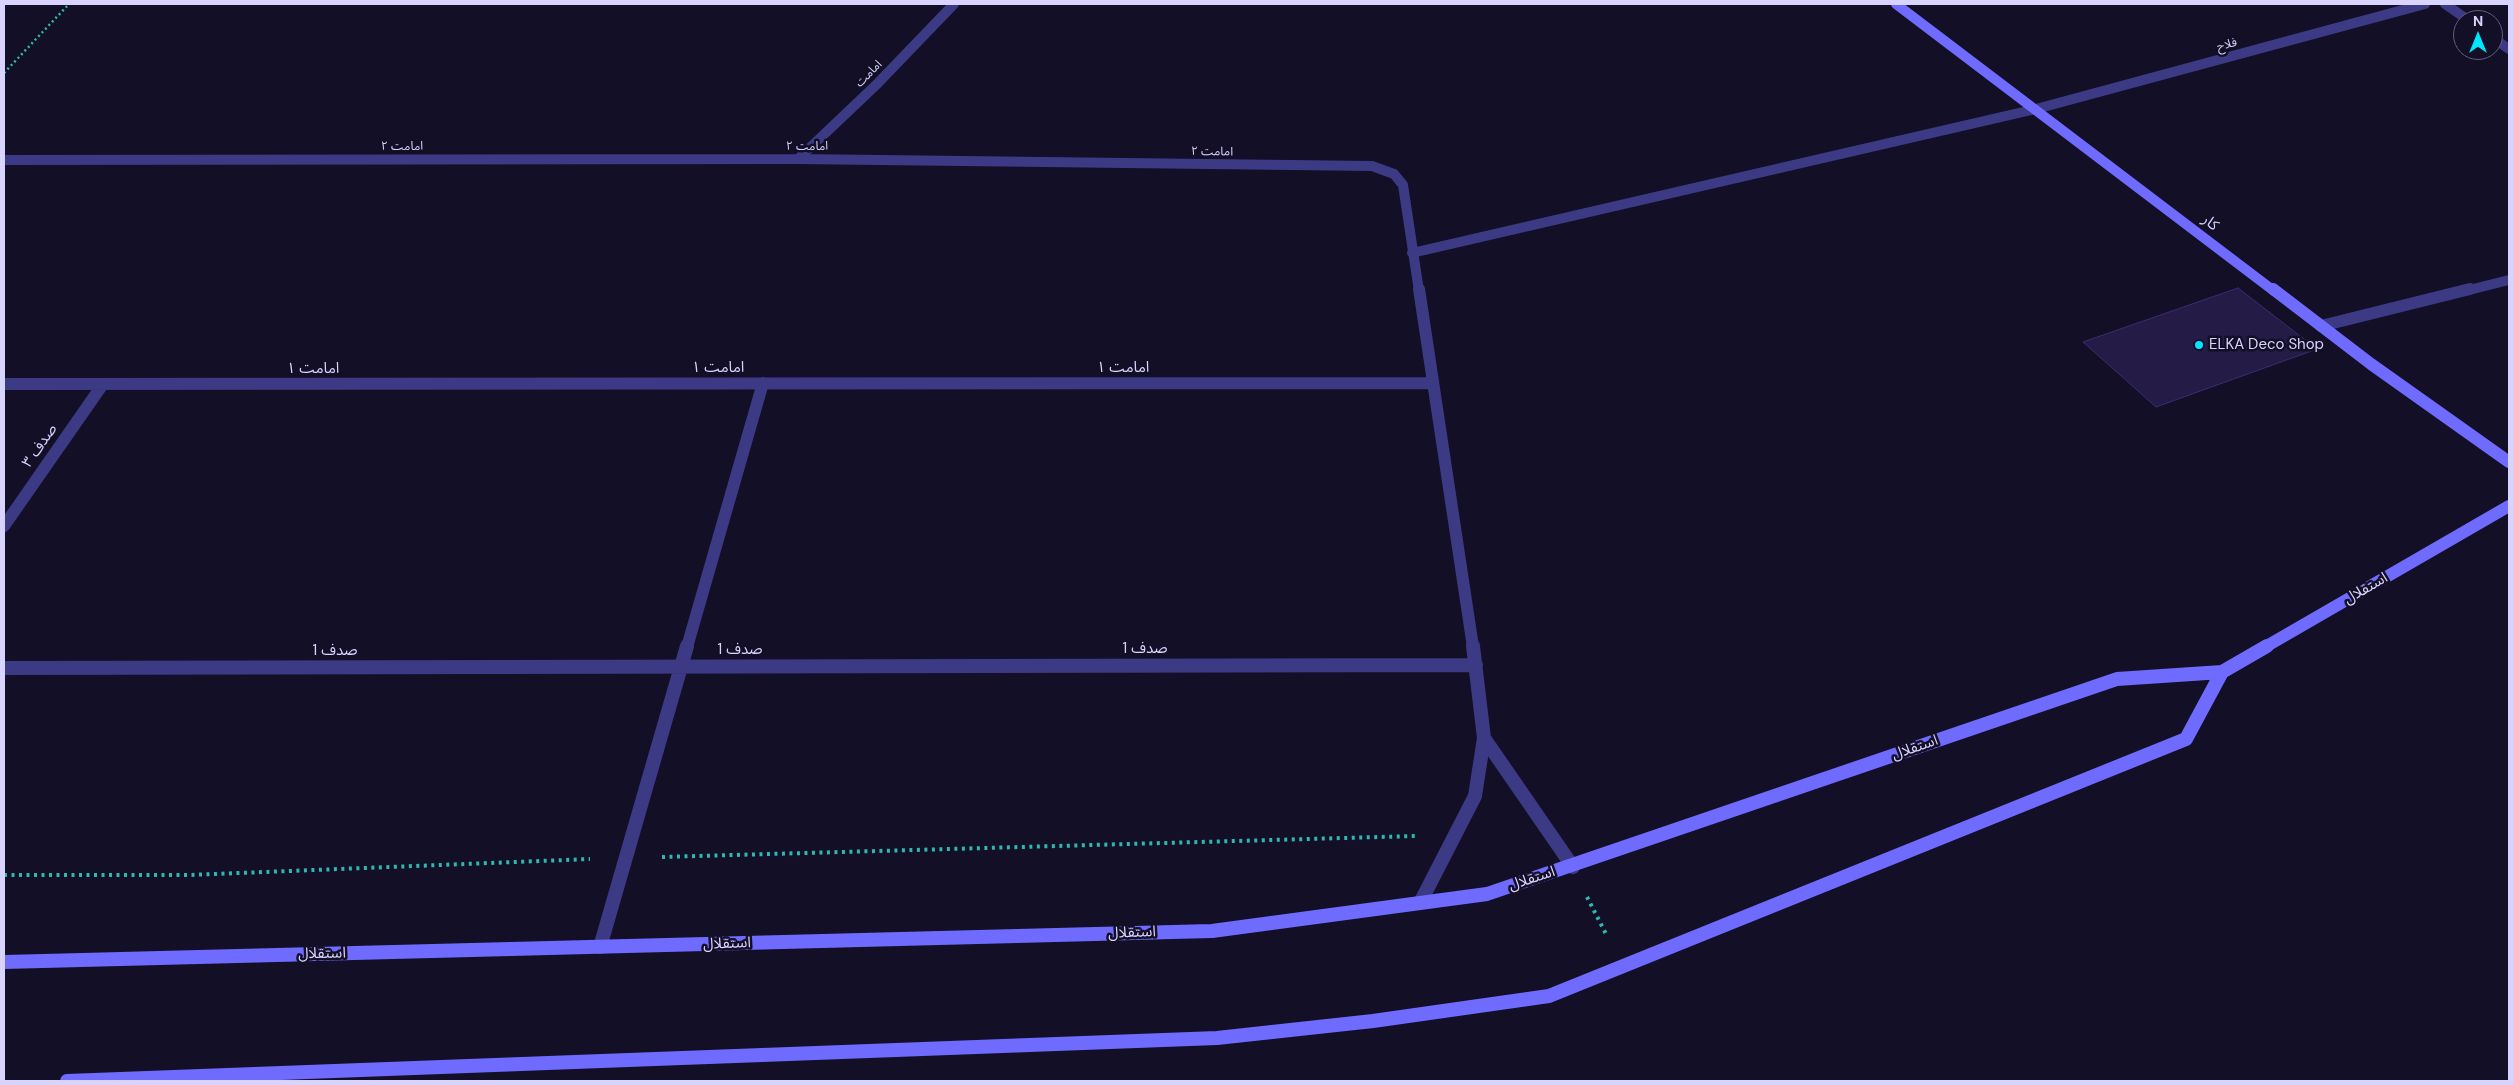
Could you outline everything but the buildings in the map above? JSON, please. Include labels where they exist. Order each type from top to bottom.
[{"type":"street","name":"امامت","points":[[798,159],[878,83],[954,4]]},
{"type":"street","name":"کار","points":[[1896,4],[2321,326],[2509,462]]},
{"type":"street","name":"فلاح","points":[[1412,253],[2036,109],[2425,4]]},
{"type":"street","name":"امامت ۲","points":[[4,160],[798,159],[1372,166],[1394,174],[1403,184],[1476,665],[1484,738]]},
{"type":"street","points":[[2321,326],[2509,280]]},
{"type":"street","points":[[600,947],[763,383]]},
{"type":"street","name":"امامت ۱","points":[[4,384],[1433,383]]},
{"type":"street","name":"صدف ۳","points":[[4,526],[104,384]]},
{"type":"street","name":"استقلال","points":[[4,962],[1212,931],[1487,894],[2117,679],[2222,672],[2509,506]]},
{"type":"street","name":"صدف 1","points":[[4,668],[1476,665]]},
{"type":"street","points":[[67,1081],[1217,1038],[1373,1021],[1549,996],[2186,739],[2222,672]]},
{"type":"street","points":[[1420,903],[1475,796],[1484,738]]},
{"type":"street","points":[[1484,738],[1572,866]]},
{"type":"path","points":[[4,74],[69,4]]},
{"type":"path","points":[[4,876],[189,875],[626,858],[1456,835]]},
{"type":"path","points":[[1572,866],[1621,966]]},
{"type":"place","name":"ELKA Deco Shop","points":[[2199,345]]}]
